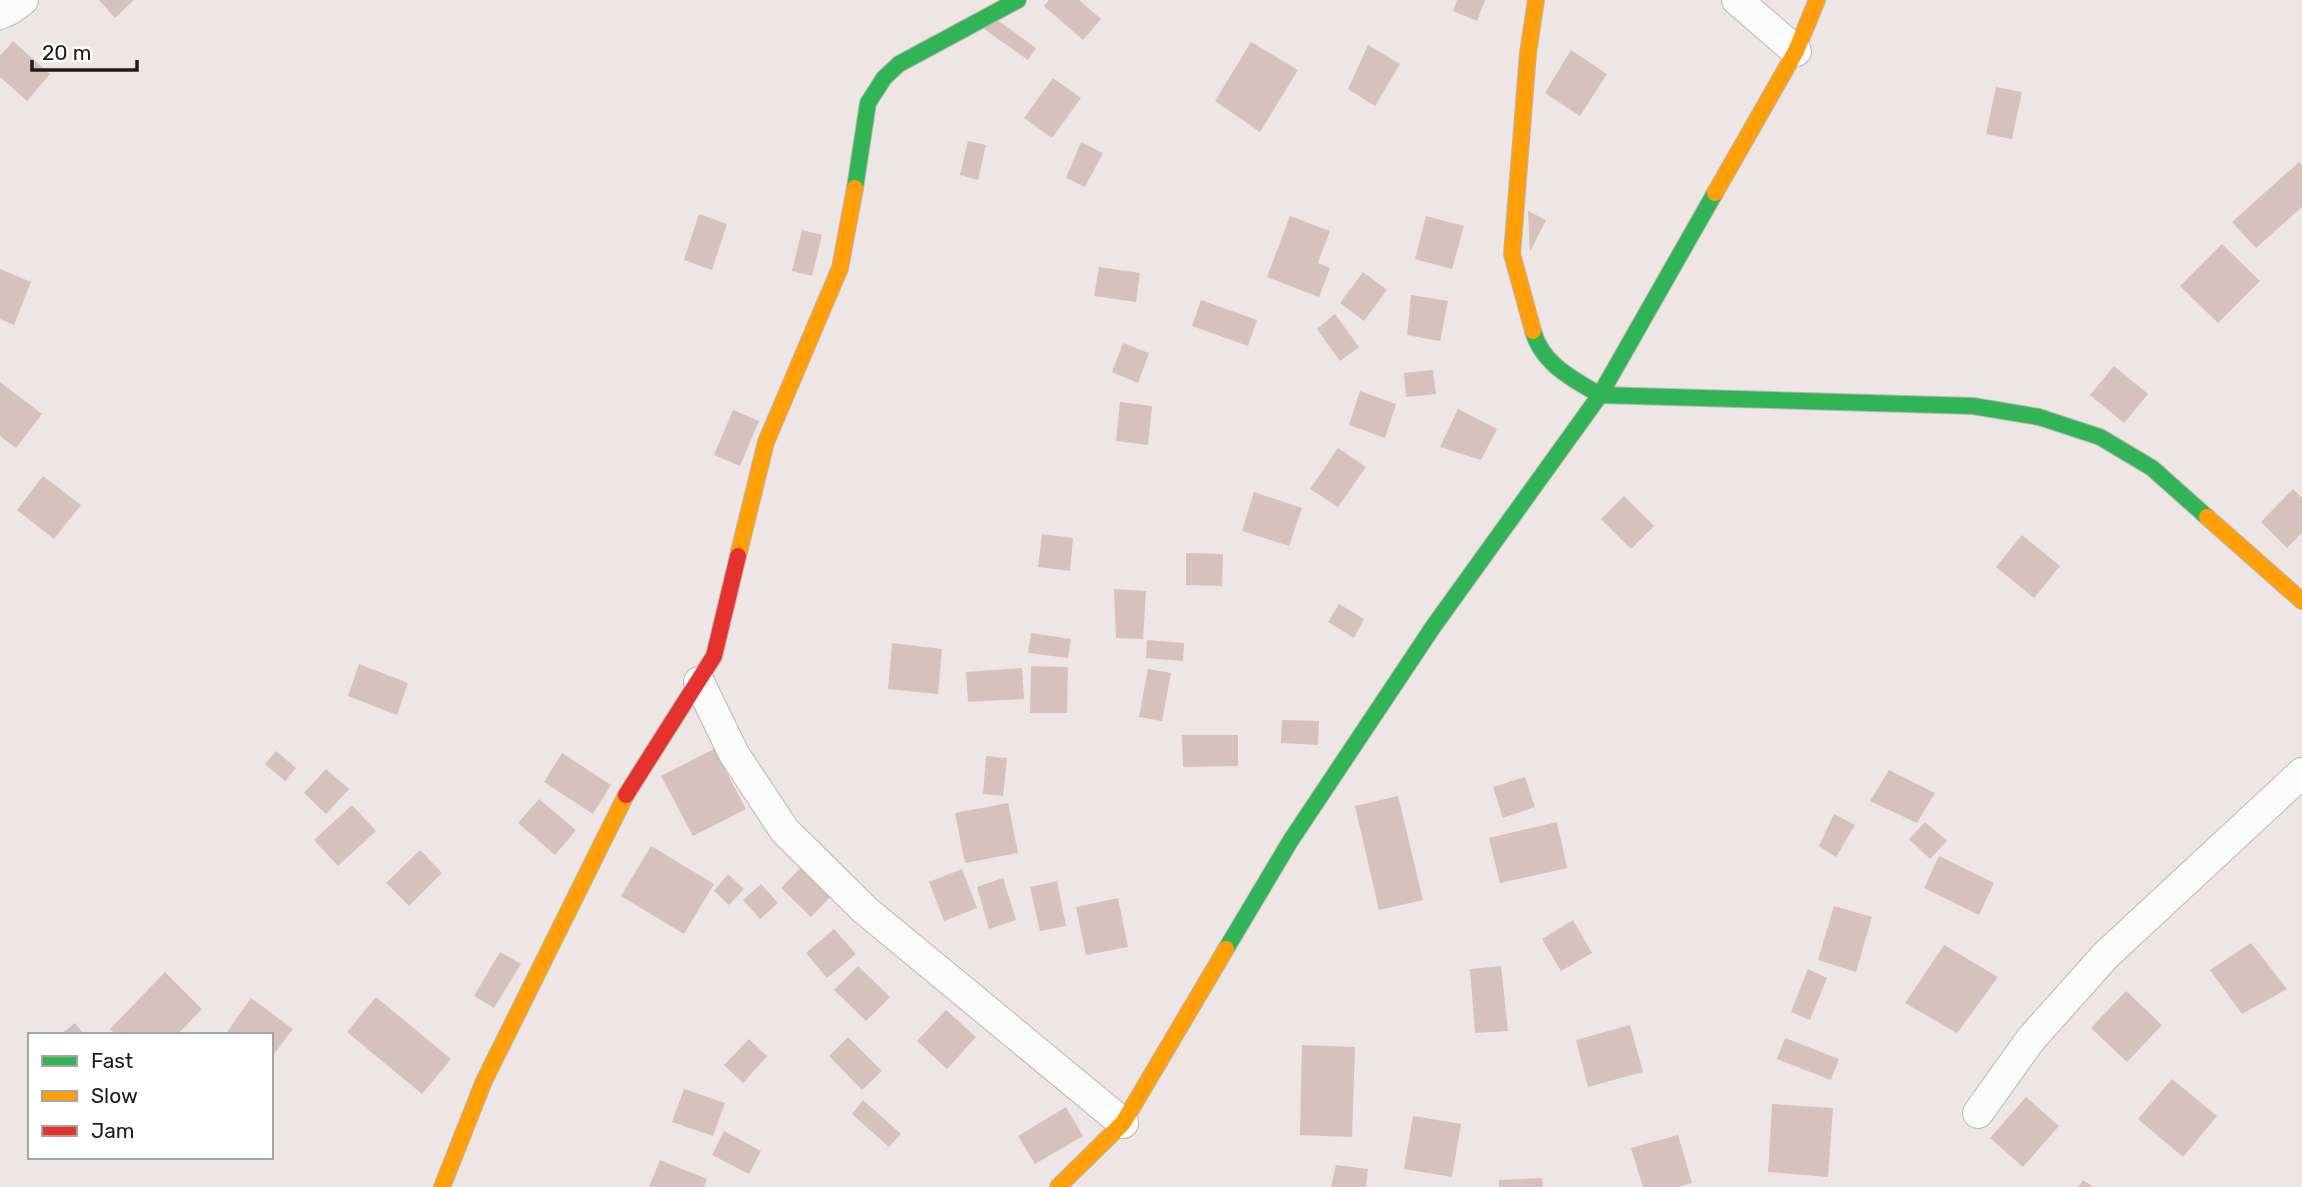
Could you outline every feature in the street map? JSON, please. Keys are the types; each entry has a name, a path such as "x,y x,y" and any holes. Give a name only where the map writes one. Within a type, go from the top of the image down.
{"street":[{"path":"0,14 23,0"},
{"path":"442,1187 484,1081 619,806 713,656 766,442 840,268 868,103 884,78 900,64 1018,0"},
{"path":"1536,0 1528,53 1513,254 1537,344 1561,372 1600,395 1973,406 2039,417 2100,437 2152,468 2302,601"},
{"path":"1737,0 1796,51"},
{"path":"1058,1187 1123,1123 1291,840 1433,627 1600,395 1796,51 1817,0"},
{"path":"699,682 734,754 785,831 865,911 1123,1123"},
{"path":"1978,1113 2031,1039 2106,955 2302,773"}],"building":[{"path":"99,0 134,0 115,18"},
{"path":"1049,0 1079,0 1101,19 1083,40 1044,6"},
{"path":"1457,0 1485,0 1477,21 1453,11"},
{"path":"993,17 1036,48 1028,60 984,29"},
{"path":"13,41 50,74 27,101 0,77 0,56"},
{"path":"1251,42 1298,70 1260,132 1215,101"},
{"path":"1368,45 1400,64 1375,106 1348,89"},
{"path":"1571,50 1607,74 1580,116 1545,93"},
{"path":"1053,78 1081,98 1052,138 1024,118"},
{"path":"1996,87 2022,92 2012,139 1986,134"},
{"path":"968,141 986,145 978,180 960,175"},
{"path":"1081,142 1103,153 1085,187 1066,178"},
{"path":"2299,162 2302,166 2302,207 2256,248 2232,222"},
{"path":"1528,211 1546,220 1530,252"},
{"path":"699,214 727,224 712,270 684,260"},
{"path":"1290,216 1330,231 1318,263 1330,268 1319,297 1267,277"},
{"path":"1426,216 1464,226 1452,269 1415,259"},
{"path":"802,230 822,235 812,276 792,271"},
{"path":"2222,244 2260,281 2218,323 2180,286"},
{"path":"1099,267 1140,273 1136,302 1094,296"},
{"path":"0,269 31,282 14,325 0,319"},
{"path":"1363,272 1387,290 1364,321 1340,303"},
{"path":"1411,295 1448,301 1440,341 1407,335"},
{"path":"1201,300 1257,320 1248,346 1192,326"},
{"path":"1335,314 1359,347 1340,361 1317,329"},
{"path":"1123,343 1149,353 1138,383 1112,372"},
{"path":"2114,366 2148,394 2124,423 2090,395"},
{"path":"1433,370 1436,394 1406,397 1404,373"},
{"path":"0,382 42,414 16,448 0,436"},
{"path":"1360,391 1396,404 1385,438 1349,425"},
{"path":"1120,402 1152,406 1148,445 1116,441"},
{"path":"1458,409 1497,429 1481,460 1440,447"},
{"path":"733,410 759,421 740,466 714,455"},
{"path":"1338,448 1366,467 1338,507 1310,489"},
{"path":"43,476 81,505 54,539 17,510"},
{"path":"2293,489 2302,498 2302,533 2287,548 2261,522"},
{"path":"1254,492 1302,508 1289,546 1242,531"},
{"path":"1624,496 1654,526 1631,549 1601,519"},
{"path":"1042,534 1073,538 1070,571 1038,567"},
{"path":"2022,535 2060,566 2034,598 1996,567"},
{"path":"1186,553 1223,554 1222,586 1186,585"},
{"path":"1114,589 1146,591 1143,639 1116,638"},
{"path":"1339,604 1364,619 1354,638 1328,622"},
{"path":"1031,633 1071,639 1068,658 1028,653"},
{"path":"1147,640 1184,643 1183,661 1146,658"},
{"path":"892,643 942,649 938,694 888,689"},
{"path":"359,664 408,683 397,715 348,696"},
{"path":"1031,666 1068,667 1067,713 1030,713"},
{"path":"1022,668 1024,699 968,702 966,672"},
{"path":"1148,669 1171,673 1162,721 1139,717"},
{"path":"1282,720 1319,721 1318,745 1281,743"},
{"path":"1182,735 1238,735 1238,766 1183,767"},
{"path":"714,749 746,809 693,836 661,776"},
{"path":"276,751 296,768 285,781 265,764"},
{"path":"562,753 611,785 593,814 544,782"},
{"path":"986,756 1007,758 1003,796 983,794"},
{"path":"326,769 349,789 326,814 304,793"},
{"path":"1889,770 1935,793 1917,823 1870,801"},
{"path":"1525,777 1535,807 1503,818 1493,787"},
{"path":"1398,796 1423,900 1379,910 1355,806"},
{"path":"539,799 576,830 555,855 518,823"},
{"path":"1008,803 1018,853 965,863 955,813"},
{"path":"352,805 376,831 338,866 314,840"},
{"path":"1834,814 1855,825 1836,857 1819,846"},
{"path":"1557,822 1567,868 1500,883 1489,838"},
{"path":"1925,822 1947,841 1930,859 1909,839"},
{"path":"651,846 714,884 684,934 621,896"},
{"path":"420,850 442,873 409,906 386,883"},
{"path":"1939,856 1994,883 1979,915 1924,888"},
{"path":"803,865 833,894 811,917 781,888"},
{"path":"962,869 977,908 944,921 929,882"},
{"path":"728,874 744,889 729,905 714,891"},
{"path":"1003,878 1016,920 989,929 977,887"},
{"path":"1057,881 1066,926 1040,931 1030,887"},
{"path":"761,884 778,903 760,919 743,900"},
{"path":"1118,898 1128,947 1086,955 1076,907"},
{"path":"1834,906 1872,917 1856,972 1818,960"},
{"path":"1573,920 1592,953 1561,971 1542,939"},
{"path":"834,929 856,954 827,978 806,953"},
{"path":"2251,943 2287,989 2242,1014 2210,970"},
{"path":"1944,945 1998,977 1957,1033 1905,1003"},
{"path":"500,952 521,964 494,1008 474,996"},
{"path":"858,966 890,997 866,1021 834,990"},
{"path":"1501,966 1508,1031 1475,1033 1470,969"},
{"path":"1808,969 1827,978 1810,1020 1791,1012"},
{"path":"165,972 202,1009 179,1033 115,1033 110,1029"},
{"path":"2126,991 2162,1025 2127,1062 2091,1028"},
{"path":"376,997 451,1059 422,1094 347,1032"},
{"path":"251,998 293,1029 273,1055 273,1033 226,1033"},
{"path":"946,1010 976,1037 947,1069 917,1041"},
{"path":"75,1023 83,1033 62,1033"},
{"path":"1630,1025 1643,1072 1588,1087 1576,1040"},
{"path":"848,1037 882,1071 862,1090 829,1056"},
{"path":"1785,1038 1839,1059 1831,1080 1777,1059"},
{"path":"749,1039 767,1056 743,1083 724,1065"},
{"path":"1302,1045 1355,1047 1352,1137 1300,1135"},
{"path":"2172,1079 2217,1116 2183,1157 2138,1119"},
{"path":"684,1089 725,1103 713,1136 672,1122"},
{"path":"2026,1097 2059,1126 2023,1167 1990,1138"},
{"path":"863,1100 901,1134 889,1147 852,1114"},
{"path":"1772,1104 1833,1108 1828,1177 1768,1172"},
{"path":"1066,1107 1083,1136 1035,1164 1018,1136"},
{"path":"1413,1116 1461,1124 1452,1177 1404,1169"},
{"path":"724,1131 761,1151 749,1174 712,1155"},
{"path":"1678,1135 1692,1183 1678,1187 1643,1187 1631,1148"},
{"path":"660,1160 707,1179 704,1187 649,1187"},
{"path":"1336,1165 1368,1169 1366,1187 1331,1187"},
{"path":"1542,1178 1543,1187 1499,1187 1499,1180"},
{"path":"2083,1180 2094,1187 2078,1187"}],"traffic: fast":[{"path":"855,188 868,103 884,78 899,64 1018,0"},
{"path":"1226,949 1291,840 1433,627 1600,395 1715,193"},
{"path":"1533,331 1537,343 1551,362 1600,395 1973,406 2039,417 2100,437 2152,468 2207,517"}],"traffic: slow":[{"path":"1533,331 1512,254 1528,53 1536,0"},
{"path":"1715,193 1796,51 1817,0"},
{"path":"738,556 766,442 840,268 855,188"},
{"path":"2207,517 2302,601"},
{"path":"442,1187 484,1081 626,795"},
{"path":"1058,1187 1123,1123 1226,949"}],"traffic: jam":[{"path":"626,795 714,656 738,556"}]}
